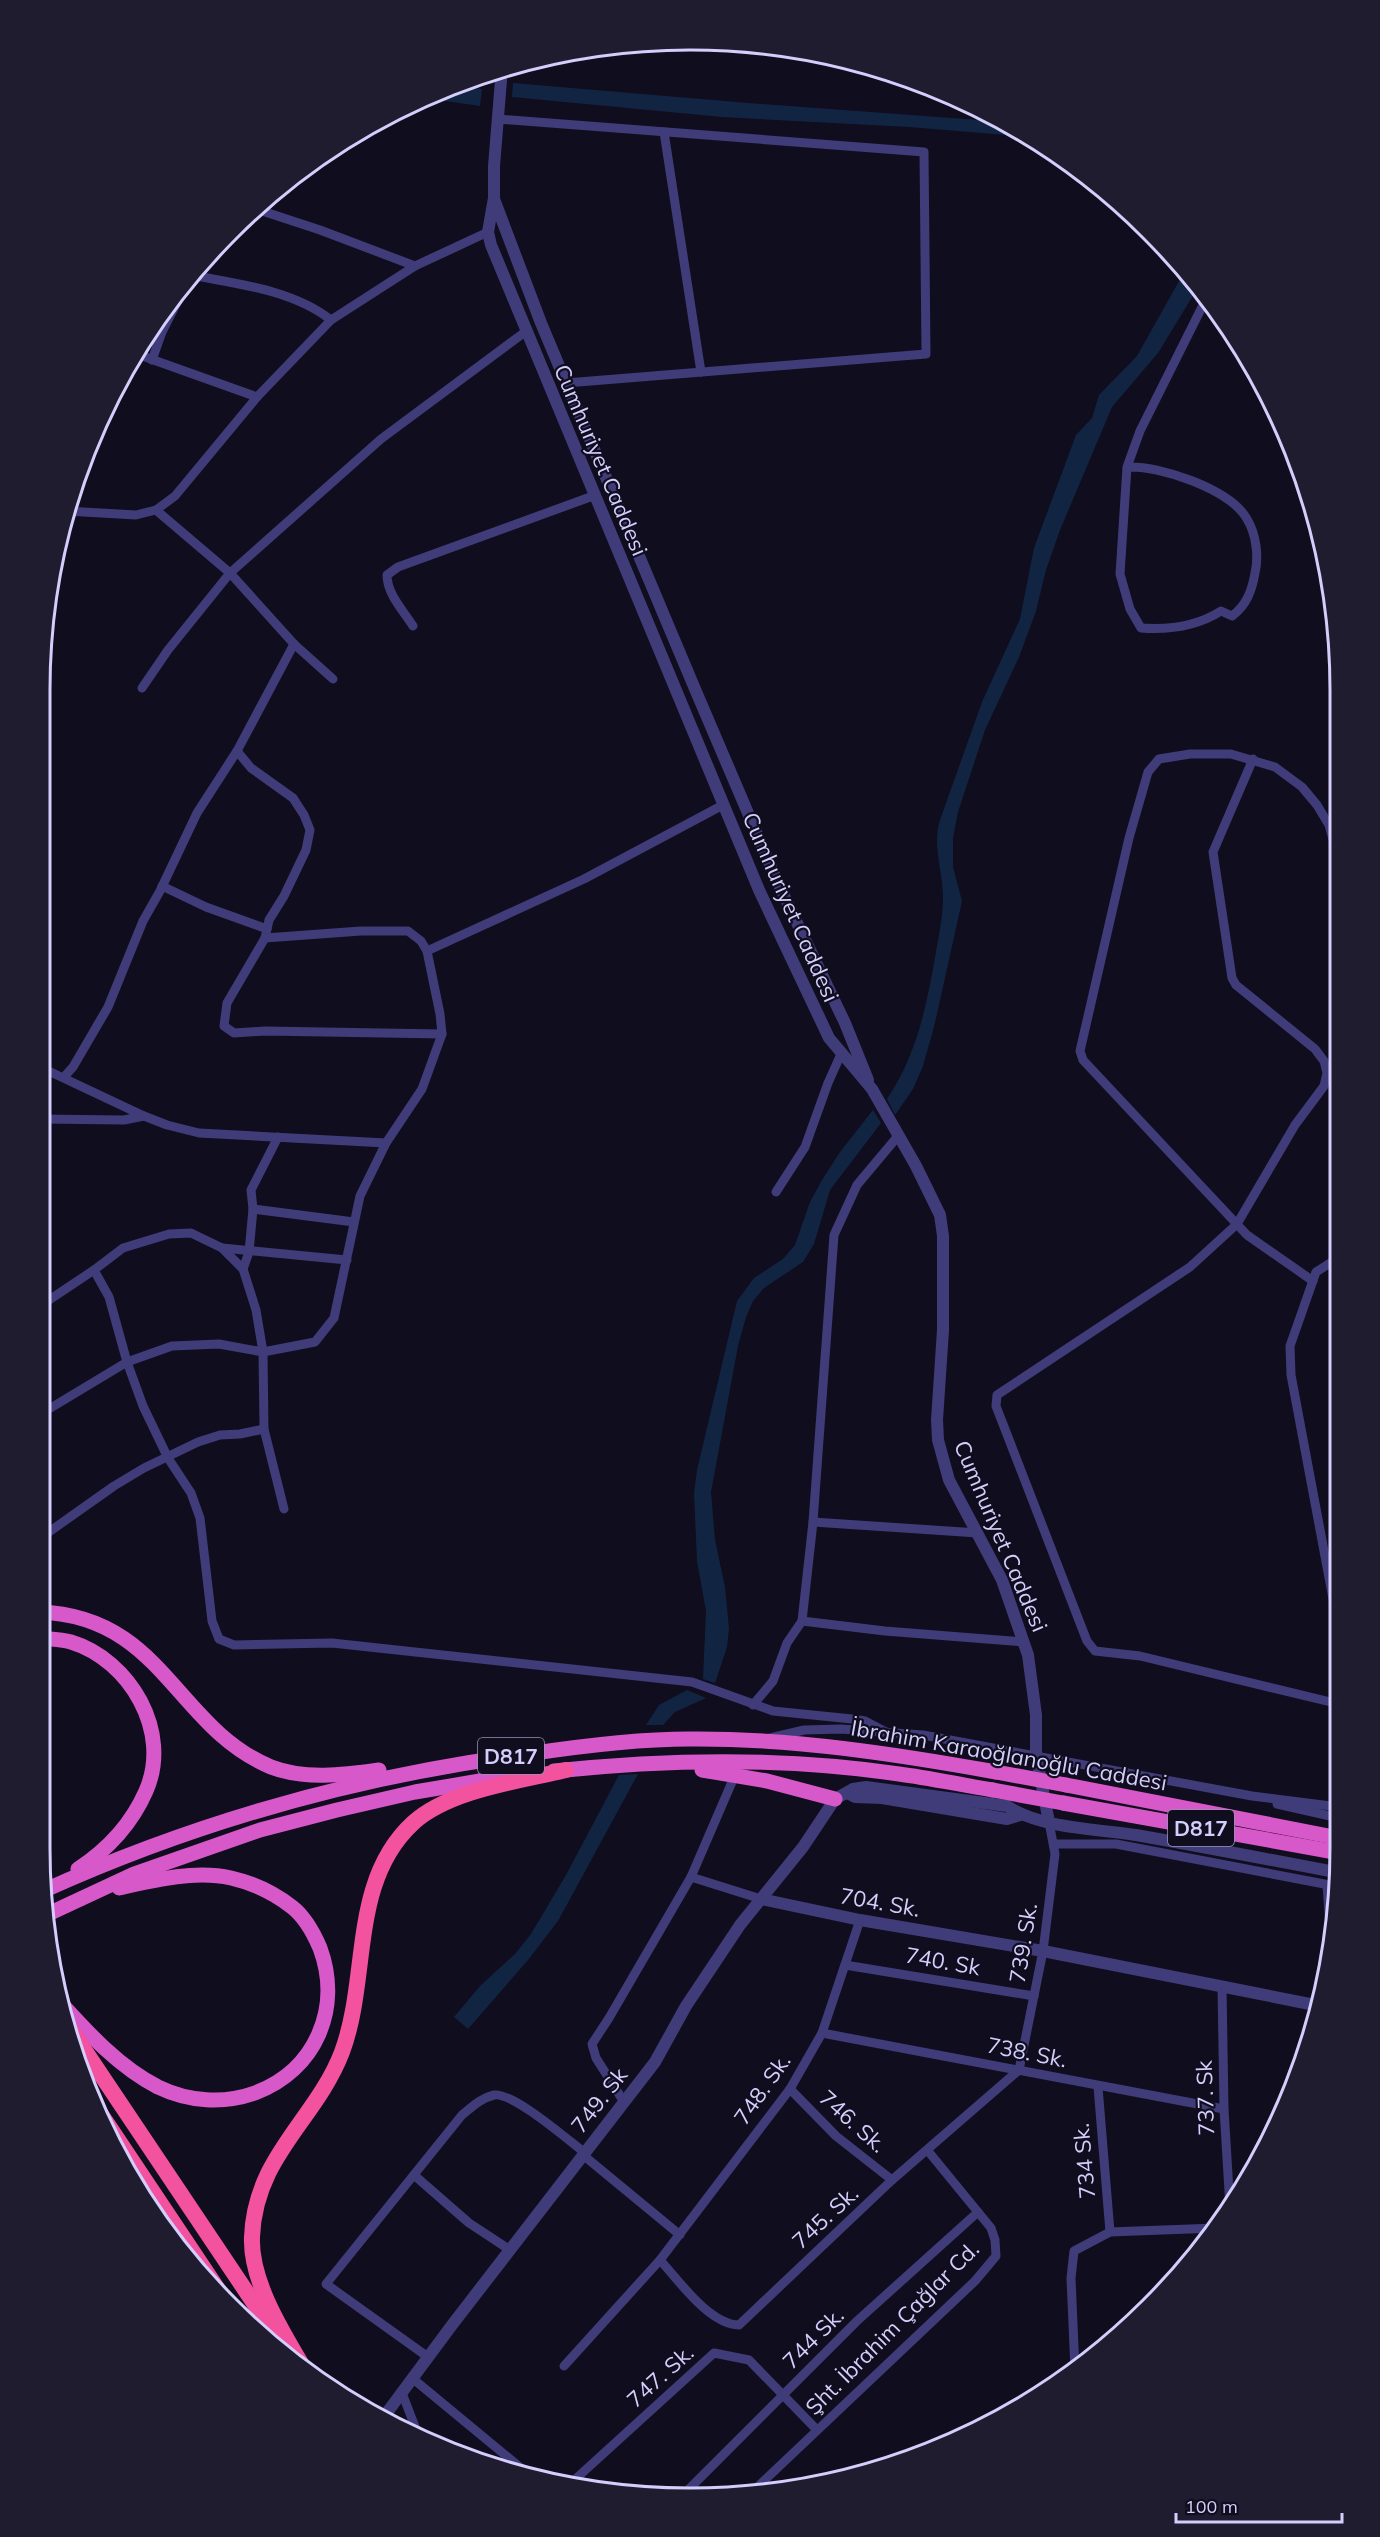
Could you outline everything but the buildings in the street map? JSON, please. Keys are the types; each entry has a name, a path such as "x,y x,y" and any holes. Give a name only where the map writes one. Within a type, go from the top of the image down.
{"highway":[{"path":"50,1613 91,1620 124,1636 150,1659 214,1728 244,1753 272,1767 300,1774 341,1775 492,1758"},
{"path":"50,1639 70,1641 98,1654 120,1671 138,1695 151,1729 153,1760 147,1789 113,1840 87,1863 51,1886"},
{"name":"İbrahim Karaoğlanoğlu Caddesi","path":"51,1887 132,1853 254,1810 359,1784 492,1758 589,1745 688,1739 761,1741 915,1758 1330,1836"},
{"path":"680,1762 694,1769 841,1796"},
{"name":"İbrahim Karaoğlanoğlu Caddesi","path":"53,1911 134,1874 260,1830 337,1809 490,1779 628,1764 766,1763 864,1770 993,1790 1330,1851"},
{"path":"294,2350 269,2304 257,2271 252,2240 254,2213 261,2187 278,2155 324,2086 341,2054 352,2019 367,1910 378,1874 394,1846 414,1822 446,1803 487,1789 566,1770"},
{"path":"53,1912 108,1891 138,1884 196,1875 230,1878 265,1889 294,1908 314,1935 326,1965 328,2000 322,2026 314,2043 292,2072 269,2087 251,2094 216,2101 188,2098 169,2091 130,2070 92,2037 71,2015"},
{"path":"80,2044 276,2335"},
{"path":"131,2160 187,2243"}],"street":[{"path":"75,512 136,515 156,510 175,496 257,398 331,320 415,266 488,232 494,198 501,78"},
{"path":"498,119 924,152 926,354 566,382"},
{"path":"664,132 701,372"},
{"path":"494,198 506,235 566,382 774,874 845,1023 872,1089"},
{"path":"264,212 415,266"},
{"name":"Cumhuriyet Caddesi","path":"488,232 525,332 759,890 829,1038 872,1089 935,1204 943,1226 943,1330 937,1420 938,1440 949,1480 1002,1580 1023,1642 1033,1685 1035,1755 1049,1822"},
{"path":"201,277 257,288 315,307 331,320"},
{"path":"1127,467 1142,466 1177,475 1232,503 1247,518 1258,562 1252,590 1241,610 1232,616 1221,611 1211,618 1185,627 1160,630 1141,628 1130,609 1119,574 1127,467 1140,431 1202,306"},
{"path":"152,360 170,316"},
{"path":"142,688 168,651 230,573 381,439 525,332"},
{"path":"143,356 257,398"},
{"path":"414,626 392,595 387,583 387,575 398,567 593,496"},
{"path":"156,510 230,573 294,644 333,679"},
{"path":"64,1077 111,1001 143,921 197,813 237,751 294,644"},
{"path":"237,751 250,768 293,798 310,830 306,850 284,896 269,920 266,933 227,1003 224,1026 234,1033 265,1031 442,1034"},
{"path":"1313,1281 1247,1235 1083,1060 1080,1051 1129,838 1148,772 1159,759 1190,754 1231,754 1275,767 1302,787 1317,805 1330,829"},
{"path":"1253,759 1213,852 1232,978 1236,986 1315,1049 1324,1061 1327,1073 1324,1086 1295,1125 1237,1224 1190,1268 997,1395 996,1406 1087,1641 1095,1651 1140,1656 1330,1702"},
{"path":"427,951 584,879 723,805"},
{"path":"50,1408 127,1362 172,1346 219,1344 263,1352 315,1342 334,1318 360,1196 386,1143 422,1089 442,1034 427,951 422,941 408,932 266,933 162,886"},
{"path":"776,1192 805,1147 841,1054"},
{"path":"50,1071 144,1116 167,1125 199,1133 386,1143"},
{"path":"50,1119 124,1119 144,1116"},
{"path":"753,1705 773,1681 786,1643 802,1621 813,1522 834,1234 857,1185 898,1136"},
{"path":"243,1269 249,1252 253,1209 250,1190 278,1137"},
{"path":"253,1209 354,1222"},
{"path":"50,1299 123,1248 170,1234 191,1233 222,1248 249,1252 347,1260"},
{"path":"222,1248 243,1269 256,1310 263,1352 264,1429 284,1509"},
{"path":"1330,1263 1316,1272 1290,1347 1291,1375 1330,1583"},
{"path":"94,1270 110,1297 127,1362 143,1406 168,1458 191,1493 200,1518 212,1621 219,1639 234,1645 332,1643 692,1682 772,1711 865,1721 886,1732"},
{"path":"50,1531 114,1486 144,1468 198,1442 220,1434 240,1434 264,1429"},
{"path":"813,1522 978,1533"},
{"path":"802,1621 885,1632 1023,1642"},
{"path":"761,1741 804,1730 841,1729 886,1732 960,1741 1252,1796 1330,1806"},
{"path":"624,2102 596,2058 592,2044 691,1877 735,1775"},
{"path":"841,1796 882,1798 1007,1819 1020,1815 1329,1871"},
{"name":"749. Sk","path":"389,2412 655,2062 686,2006 740,1925 841,1796"},
{"path":"1252,1796 1302,1811 1330,1816"},
{"name":"739. Sk.","path":"1019,2070 1043,1951 1055,1844 1049,1822"},
{"path":"1055,1844 1116,1844 1327,1885 1328,1899"},
{"name":"704. Sk.","path":"691,1877 760,1899 860,1920 1043,1951 1311,2004"},
{"name":"748. Sk.","path":"564,2366 660,2260 790,2089 822,2033 860,1920"},
{"name":"740. Sk","path":"845,1965 1034,1996"},
{"name":"737. Sk","path":"1222,1986 1224,2109 1229,2193"},
{"name":"738. Sk.","path":"822,2033 1224,2109"},
{"name":"745. Sk.","path":"660,2260 709,2313 728,2325 739,2325 892,2180 1019,2070"},
{"name":"734 Sk.","path":"1098,2087 1110,2232"},
{"name":"746. Sk.","path":"790,2089 836,2136 892,2180"},
{"path":"428,2357 326,2284 462,2115 478,2101 496,2095 516,2101 584,2154 680,2235"},
{"name":"Şht. İbrahim Çağlar Cd.","path":"761,2483 975,2281 996,2256 995,2240 991,2228 928,2151"},
{"path":"414,2175 469,2223 510,2250"},
{"name":"744 Sk.","path":"690,2488 857,2321 978,2212"},
{"path":"1075,2358 1071,2278 1074,2251 1110,2232 1204,2229"},
{"name":"747. Sk.","path":"578,2477 714,2353 749,2360 782,2396"},
{"path":"412,2378 515,2463"},
{"path":"402,2393 414,2424"},
{"path":"782,2396 817,2430"}],"water":[{"path":"513,83 981,120 1011,135 909,127 722,117 512,97"},
{"path":"471,88 482,89 480,106 440,100"},
{"path":"1180,278 1194,295 1158,353 1112,407 1060,530 1046,570 1036,611 1019,657 985,730 958,812 953,838 953,867 962,901 935,1023 923,1066 913,1089 895,1115 887,1099 906,1065 919,1028 929,991 941,925 943,888 937,849 940,820 982,702 1020,619 1034,548 1076,435 1092,418 1099,395 1137,356"},
{"path":"873,1110 881,1123 830,1190 814,1244 803,1262 764,1288 753,1301 738,1346 711,1492 715,1540 725,1587 729,1629 727,1647 715,1683 703,1679 706,1611 697,1561 694,1493 697,1470 737,1301 754,1278 783,1259 795,1245 810,1202 822,1180 840,1152"},
{"path":"687,1690 706,1698 675,1712 663,1725 646,1725 659,1705"},
{"path":"638,1774 558,1921 528,1960 468,2029 454,2017 480,1986 515,1954 531,1934 566,1875 619,1775"}]}
